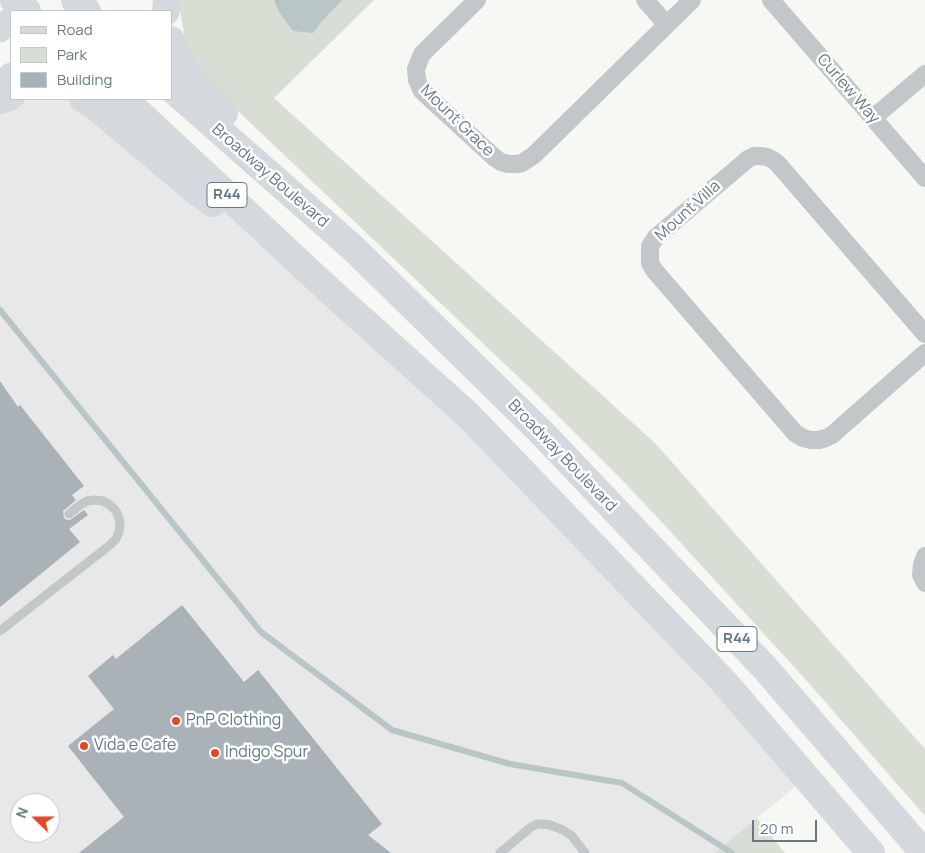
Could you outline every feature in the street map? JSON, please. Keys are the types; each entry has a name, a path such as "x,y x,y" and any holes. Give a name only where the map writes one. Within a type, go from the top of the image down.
{"main road":[{"path":"0,30 10,20"},
{"path":"172,43 178,59 191,78 267,154 353,248"},
{"path":"0,86 10,76"},
{"name":"Broadway Boulevard","path":"172,89 353,248 542,433 764,668 924,853"},
{"path":"85,100 95,106 196,191 330,291"},
{"name":"R44","path":"125,100 330,291 468,415 724,682 871,853"}],"street":[{"name":"Mount Grace","path":"477,0 422,54 416,69 417,80 422,91 495,158 508,164 522,163 534,155 692,0"},
{"path":"645,0 667,25"},
{"name":"Curlew Way","path":"771,0 925,178"},
{"path":"873,118 925,74"},
{"name":"Mount Villa","path":"925,334 778,164 767,157 760,156 748,159 656,237 650,246 650,263 654,270 795,433 803,438 819,440 832,435 925,353"},
{"path":"925,556 922,565 922,575 925,583"}],"lane":[{"path":"0,631 116,540 120,525 119,518 116,510 103,501 87,501 69,514"},
{"path":"500,853 537,824 550,825 564,830 572,836 585,853"}],"shaded area":[{"path":"274,0 342,0 313,33 293,31 279,12"},
{"path":"0,99 78,100 93,107 328,295 465,419 805,779 714,853 0,853"}],"green space":[{"path":"180,0 374,0 274,98 656,444 925,749 925,816 807,681 625,483 529,387 222,96 204,75 186,46"},
{"path":"757,818 785,853 714,853"}],"building":[{"path":"0,381 18,407 20,405 84,486 72,495 76,500 63,511 64,518 70,520 84,510 88,515 69,529 80,542 0,607"},
{"path":"182,605 244,682 258,670 382,824 368,835 391,853 79,853 124,817 68,746 114,709 88,676 113,655 116,659"}],"waterway":[{"path":"0,310 261,632 392,730 510,764 622,783 732,853"}],"place":[{"name":"PnP Clothing","path":"176,721"},
{"name":"Vida e Cafe","path":"84,746"},
{"name":"Indigo Spur","path":"215,753"}]}
